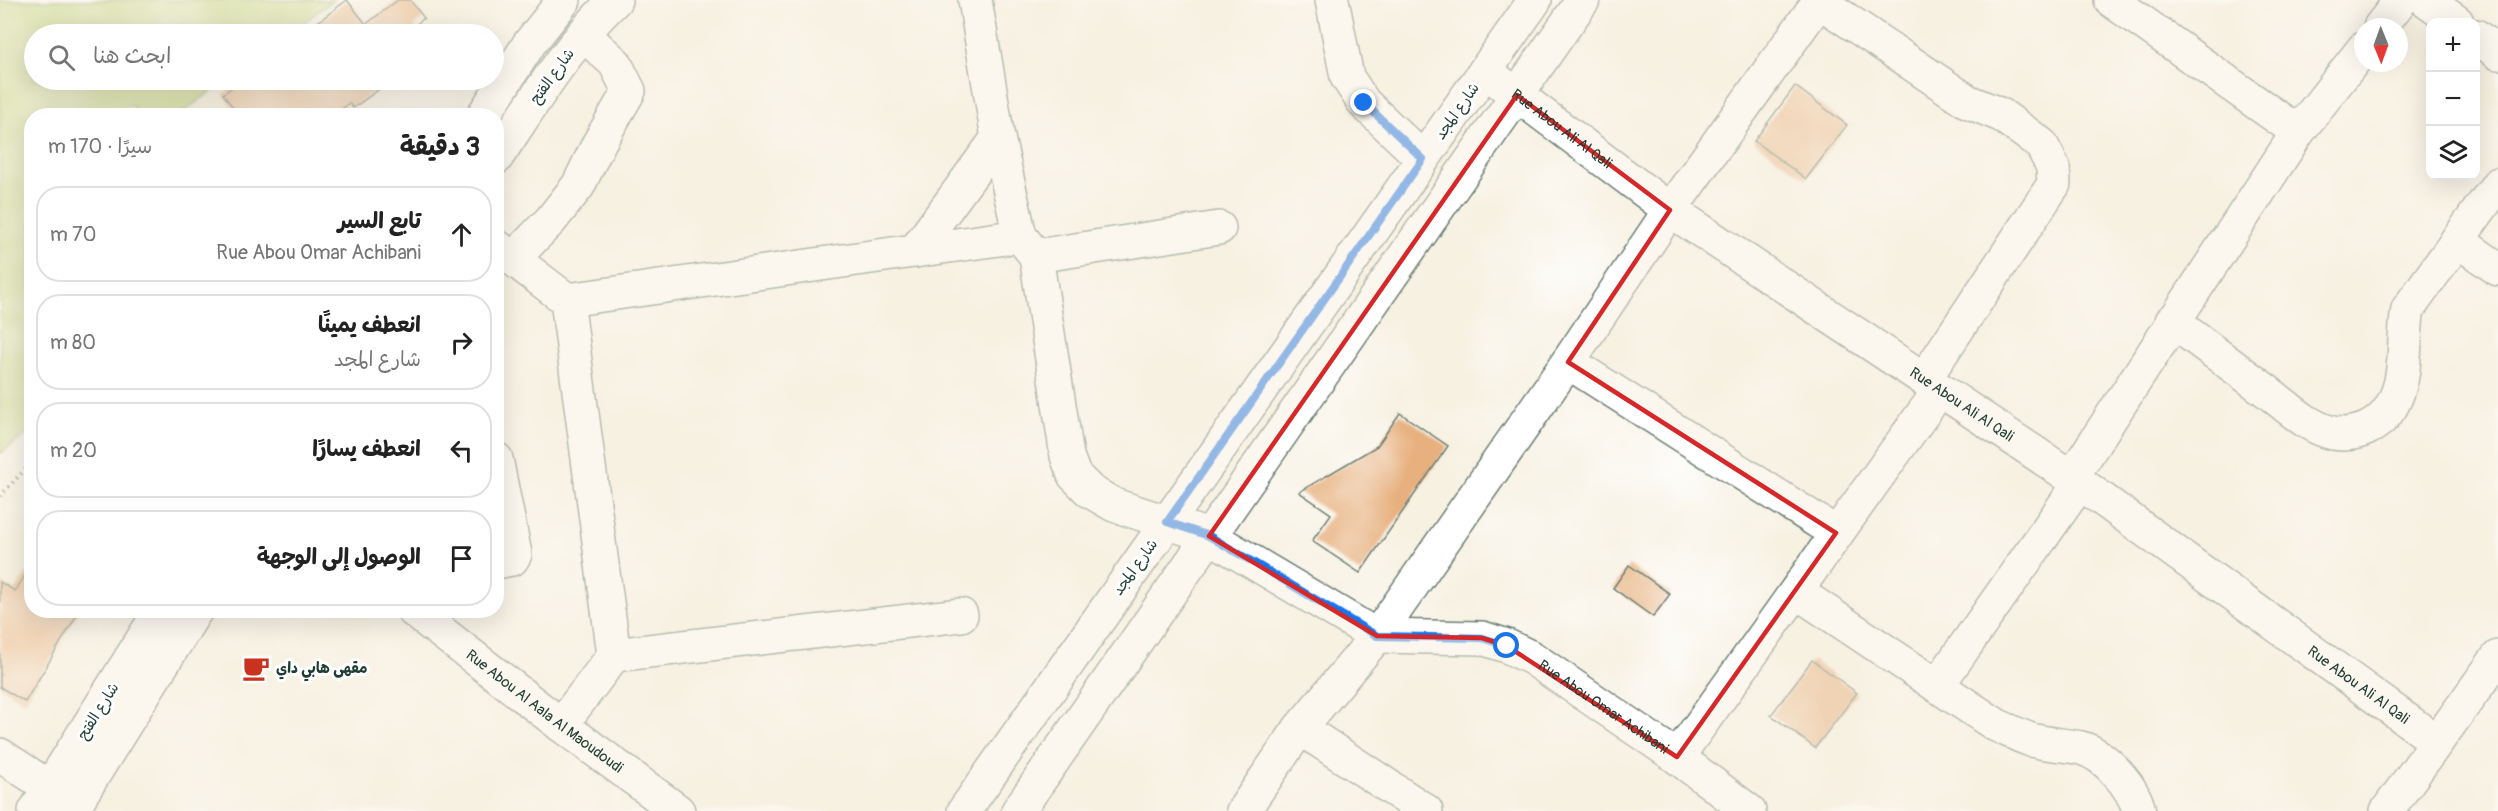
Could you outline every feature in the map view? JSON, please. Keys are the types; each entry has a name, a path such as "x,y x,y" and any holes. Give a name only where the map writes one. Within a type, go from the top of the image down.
{"street":[{"path":"504,84 530,44 564,0"},
{"name":"شارع الفتح","path":"504,146 543,87 583,34 615,0"},
{"name":"Rue Abou Omar Achibani","path":"975,0 998,138 1028,246 1061,431 1074,475 1090,491 1114,505 1209,536 1377,636 1482,638 1507,646 1532,658 1677,757 1749,811"},
{"path":"1332,0 1347,77 1364,103 1423,159"},
{"name":"شارع المجد","path":"964,811 1535,0"},
{"path":"1018,811 1583,0"},
{"path":"1244,811 1300,728 1377,636 1569,362 1670,210 1820,0"},
{"name":"Rue Abou Omar Achibani","path":"1677,757 1797,592 1836,533 1932,384 2054,184 2053,167 2041,144 2001,115 1967,101 1820,0"},
{"path":"2111,0 2298,132"},
{"path":"2387,18 2401,0"},
{"path":"2426,0 2451,18"},
{"path":"561,725 614,655 567,300 505,252 551,220 578,186 598,143 629,91 615,63 583,34"},
{"path":"2480,40 2498,53"},
{"path":"1937,686 2076,480 2172,321 2298,132 2354,60"},
{"name":"Rue Abou Ali Al Qali","path":"1485,71 1670,210 2076,480 2436,741"},
{"path":"488,108 500,90"},
{"path":"915,251 998,138"},
{"path":"2172,321 2302,420 2332,432 2352,434 2373,426 2391,408 2401,383 2404,328 2408,309 2498,184"},
{"path":"567,300 915,251 1028,246 1219,228"},
{"path":"2457,240 2498,269"},
{"path":"1569,362 1836,533"},
{"path":"504,499 515,554 512,559 504,560"},
{"path":"1797,592 1996,725 2048,744 2083,748 2097,755 2129,786 2139,811"},
{"path":"614,655 961,615"},
{"name":"شارع الفتح","path":"42,799 156,618"},
{"name":"شارع الفتح","path":"71,811 191,618"},
{"name":"Rue Abou Al Aala Al Maoudoudi","path":"424,618 561,725 678,811"},
{"path":"2387,811 2498,657"},
{"path":"1300,728 1426,811"},
{"path":"0,755 42,799"}],"path":[{"path":"0,496 24,470"}],"highlighted area":[{"path":"1517,95 1670,210 1568,362 1836,533 1677,757 1507,646 1482,638 1377,636 1209,536"}],"green space":[{"path":"0,0 334,0 302,24 24,24 24,90 213,90 189,108 133,108 131,105 126,108 24,108 24,436 0,454"}],"building":[{"path":"347,0 366,24 315,24"},
{"path":"398,0 410,0 424,18 416,24 366,24"},
{"path":"1795,86 1847,125 1806,179 1754,141"},
{"path":"228,90 378,90 353,108 349,103 343,108 233,108 223,94"},
{"path":"1400,413 1448,446 1360,573 1312,541 1331,514 1299,492 1377,446"},
{"path":"1629,565 1670,594 1653,617 1613,588"},
{"path":"24,577 24,618 75,618 25,702 0,687 0,582 15,591"},
{"path":"1812,660 1857,693 1815,748 1771,715"}],"place":[{"name":"مقهى هابي داي","path":"256,668"}],"route":[{"path":"1364,103 1423,159 1167,522 1209,536 1377,636 1482,638 1507,646"}]}
